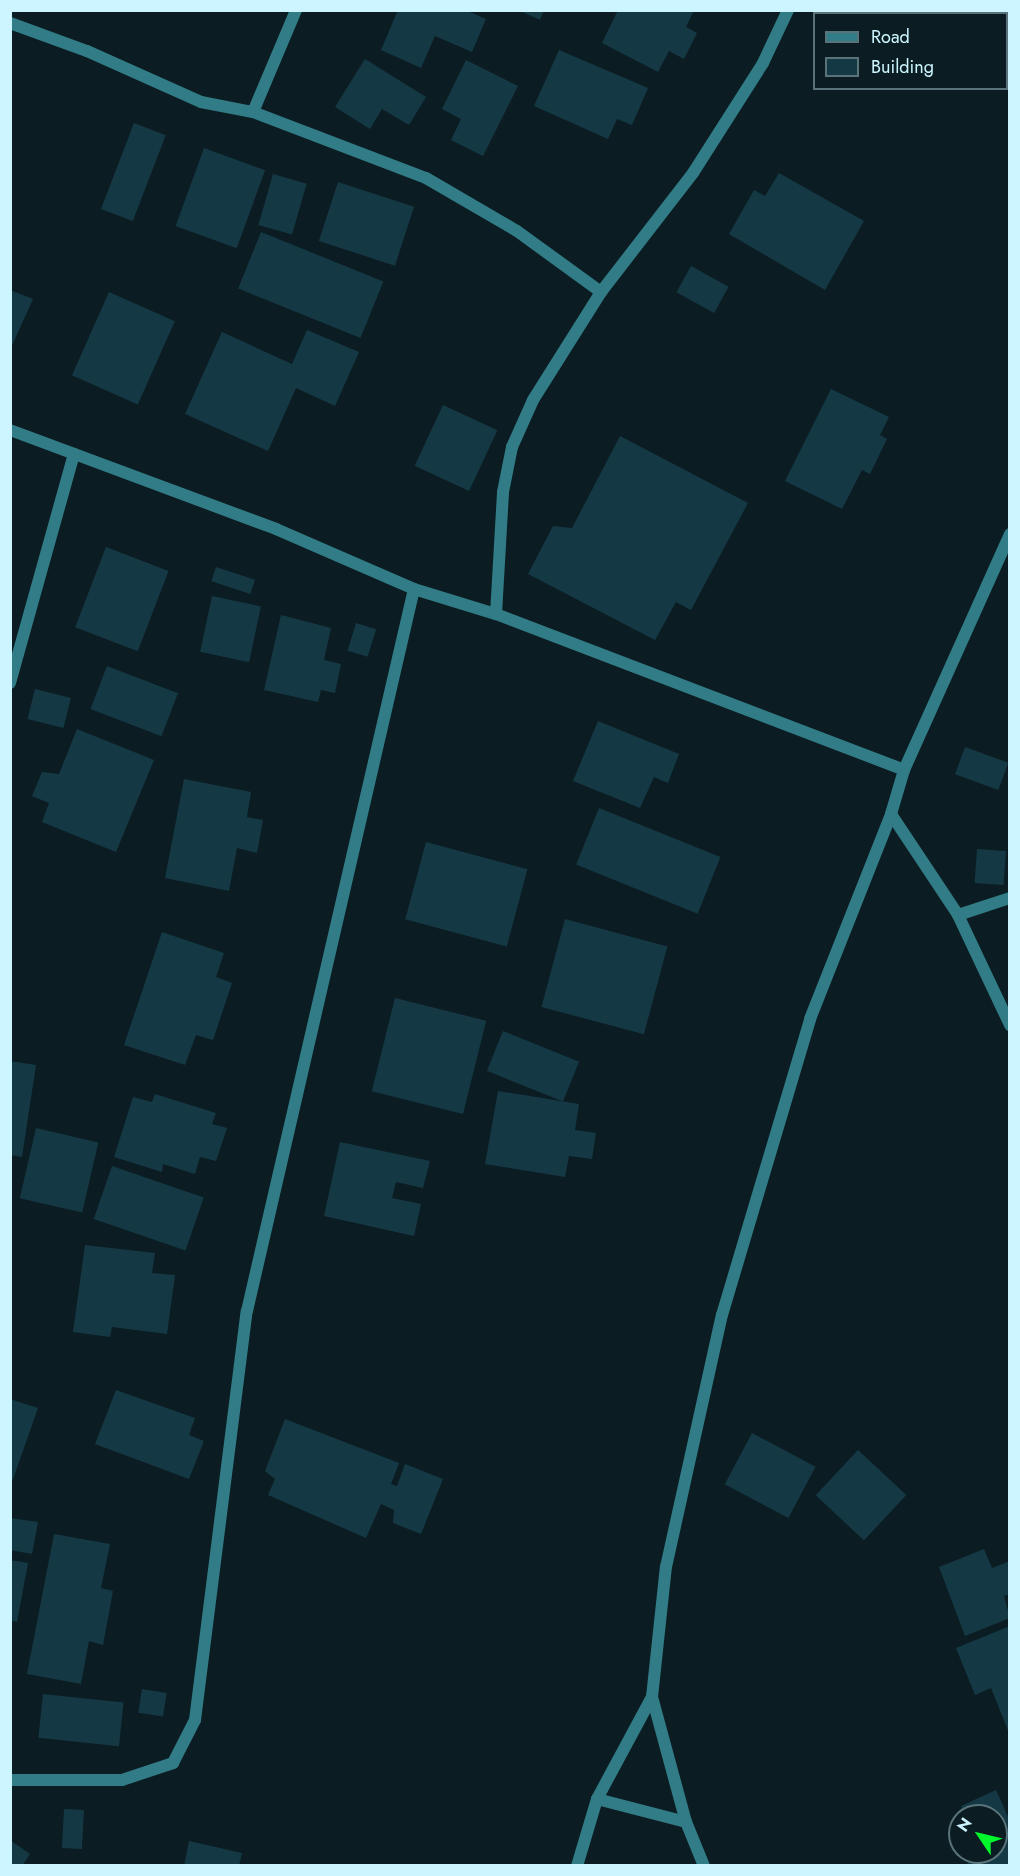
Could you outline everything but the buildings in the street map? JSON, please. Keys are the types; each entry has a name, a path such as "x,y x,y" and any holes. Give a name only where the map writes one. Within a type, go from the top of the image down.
{"street":[{"path":"253,112 296,10"},
{"path":"496,614 503,492 512,447 533,400 601,292 693,173 763,63 788,10"},
{"path":"10,23 87,51 201,102 253,112 454,193 527,237 601,292"},
{"path":"10,430 276,529 414,589 496,614 904,770"},
{"path":"10,683 74,454"},
{"path":"704,1866 686,1822 652,1697 666,1567 722,1315 810,1019 891,814 904,770 1010,534"},
{"path":"10,1780 122,1780 173,1763 195,1720 247,1311 414,589"},
{"path":"891,814 958,915 1010,1025"},
{"path":"958,915 1010,898"},
{"path":"577,1866 597,1799 652,1697"},
{"path":"597,1799 686,1822"}]}
